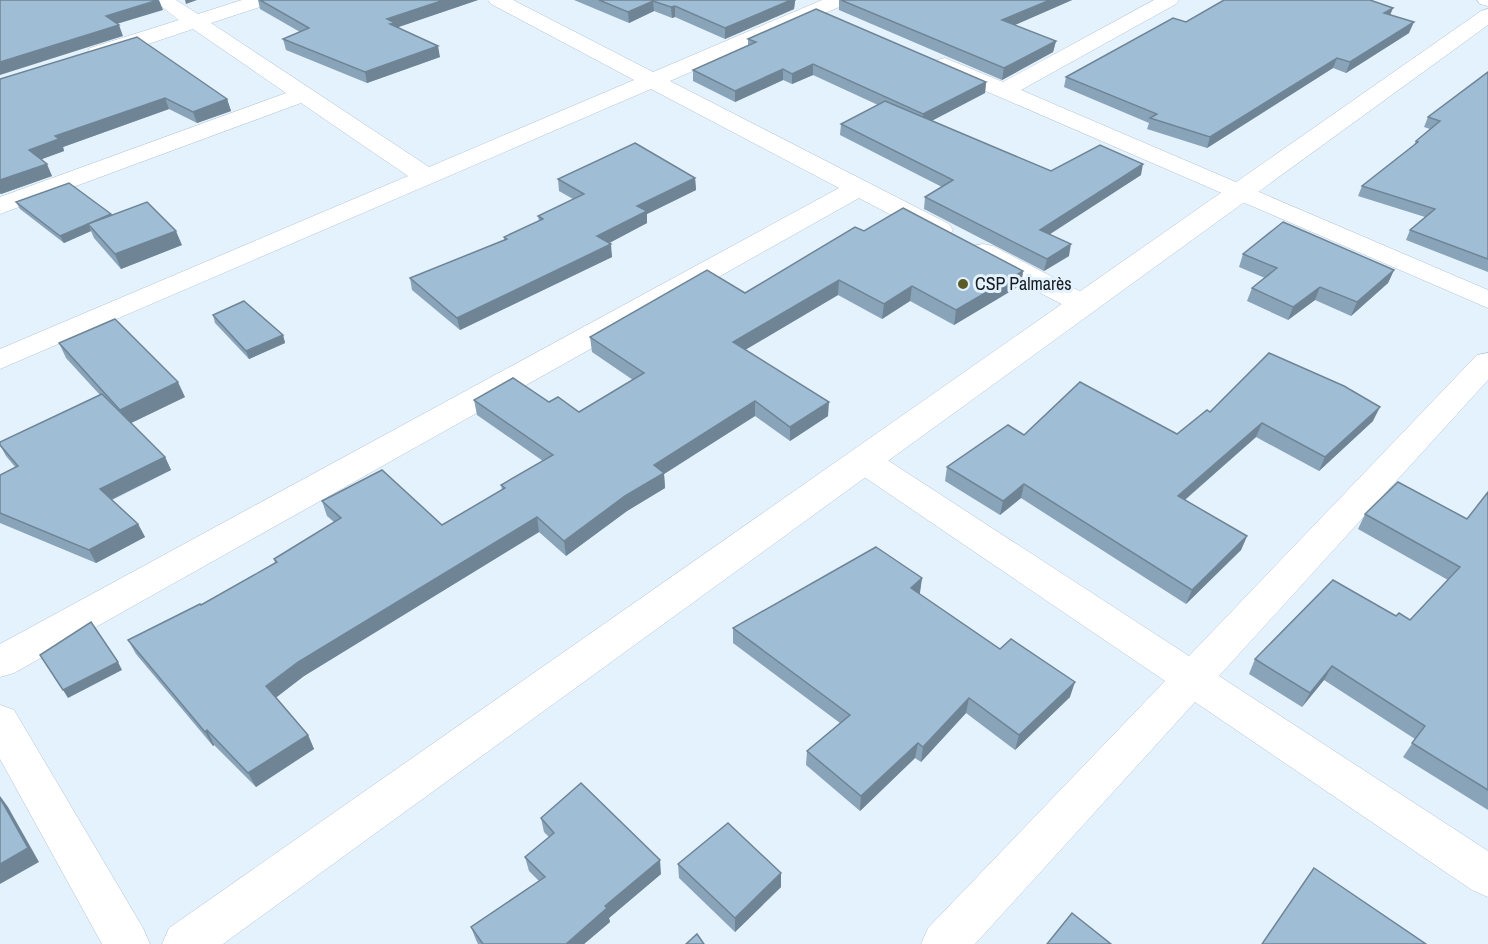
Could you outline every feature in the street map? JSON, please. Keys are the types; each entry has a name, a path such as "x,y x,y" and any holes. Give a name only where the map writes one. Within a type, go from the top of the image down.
{"street":[{"path":"164,0 427,177"},
{"path":"76,59 261,0"},
{"path":"498,0 1083,304"},
{"path":"791,0 847,24"},
{"path":"0,360 839,0"},
{"path":"1004,90 1169,0"},
{"path":"184,944 1488,15"},
{"path":"930,59 1488,300"},
{"path":"0,206 304,94"},
{"path":"0,662 859,187"},
{"path":"944,944 1488,362"},
{"path":"862,460 1488,876"},
{"path":"0,722 127,944"}],"building":[{"path":"0,0 158,0 106,16 119,25 0,62"},
{"path":"260,0 444,0 387,19 395,23 390,24 438,46 365,72 283,39 309,28"},
{"path":"599,0 791,0 725,28 675,6 671,7 653,1 628,12"},
{"path":"841,0 1050,0 1002,20 1056,41 1004,68"},
{"path":"1224,0 1370,0 1393,8 1384,13 1414,22 1350,62 1337,58 1210,137 1150,118 1157,114 1066,77 1173,18 1186,22"},
{"path":"816,9 986,82 923,114 813,64 792,74 783,69 735,91 693,70 756,42 748,39"},
{"path":"137,37 227,99 193,112 165,98 55,136 59,139 29,150 47,164 0,180 0,79"},
{"path":"1488,72 1488,259 1410,230 1435,209 1362,186 1418,142 1416,141 1440,121 1428,117"},
{"path":"885,101 1051,171 1100,145 1143,164 1040,230 1071,244 1047,259 925,197 953,180 841,124"},
{"path":"635,143 695,178 637,206 647,211 597,236 611,244 457,318 410,278 507,239 504,237 543,219 538,216 584,194 558,179"},
{"path":"69,183 111,214 60,236 16,202"},
{"path":"147,202 176,231 115,254 88,224"},
{"path":"903,208 1023,271 956,310 912,286 884,304 839,280 733,342 829,402 790,427 755,401 654,465 664,473 625,496 564,541 537,517 298,662 266,686 308,735 248,773 207,730 205,732 128,640 201,605 277,562 274,559 341,518 322,501 382,470 442,525 505,488 501,485 553,455 474,400 513,378 549,402 558,397 579,412 644,373 590,337 707,270 745,293 855,227 864,231"},
{"path":"1283,222 1394,270 1357,302 1320,287 1293,307 1252,288 1277,268 1243,254"},
{"path":"244,301 283,335 246,351 213,315"},
{"path":"115,319 178,382 120,410 59,343"},
{"path":"1269,353 1344,386 1380,407 1325,457 1262,423 1178,496 1247,536 1192,590 1024,484 1003,501 947,467 1008,425 1024,435 1080,382 1177,434 1207,410 1210,412"},
{"path":"102,394 165,457 100,489 138,524 89,550 0,513 0,475 18,466 0,442"},
{"path":"1398,482 1467,519 1488,492 1488,790 1412,743 1425,726 1332,666 1310,693 1255,659 1333,580 1396,616 1399,613 1410,620 1460,567 1365,514"},
{"path":"876,547 922,578 911,588 1000,649 1011,639 1075,682 1019,735 969,698 923,747 918,743 861,796 807,751 850,715 733,628"},
{"path":"91,622 118,662 63,690 40,655"},
{"path":"581,783 660,860 605,906 607,908 566,944 483,944 471,927 545,877 525,857 554,833 541,818"},
{"path":"0,798 28,848 0,864"},
{"path":"728,823 781,873 735,918 678,864"},
{"path":"1314,868 1426,944 1262,944"},
{"path":"1072,913 1111,944 1047,944"},
{"path":"697,934 704,944 686,944"}],"place":[{"name":"CSP Palmarès","path":"963,284"}]}
